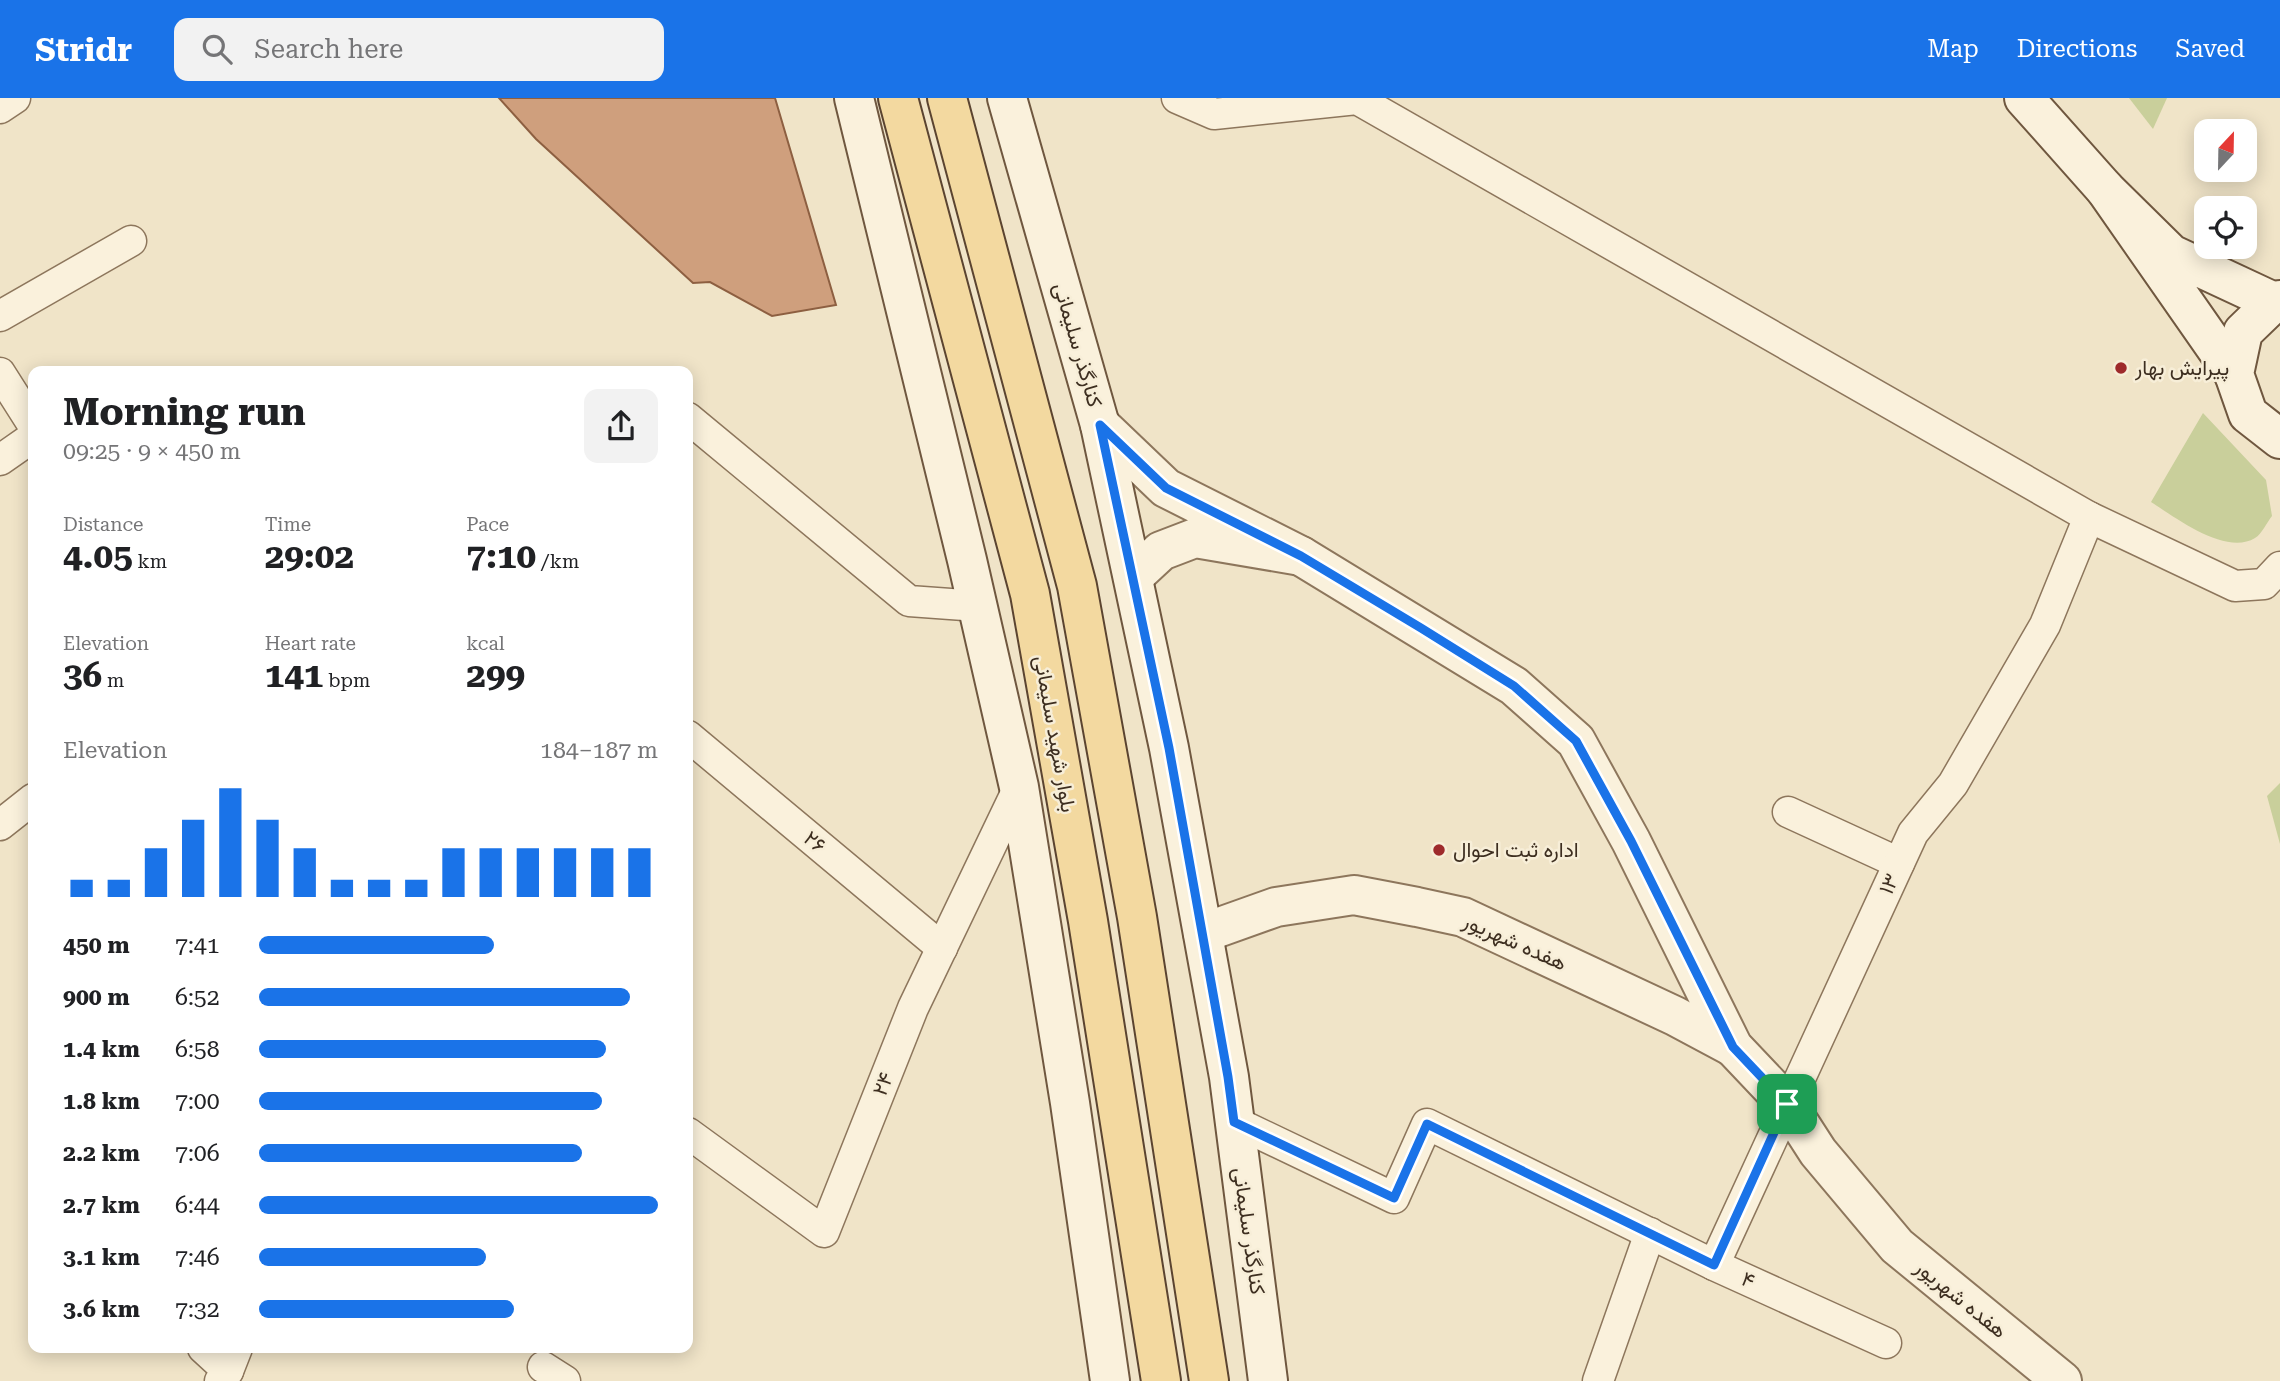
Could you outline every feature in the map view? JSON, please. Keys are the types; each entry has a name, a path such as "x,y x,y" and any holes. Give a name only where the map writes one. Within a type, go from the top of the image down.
{"main road":[{"path":"854,98 1019,787 1070,1102 1111,1381"},
{"name":"بلوار شهید سلیمانی","path":"898,98 1030,594 1088,921 1161,1381"},
{"path":"947,98 1077,586 1137,916 1209,1381"},
{"name":"کنارگذر سلیمانی","path":"1007,98 1100,425 1169,748 1234,1122 1268,1381"},
{"path":"2024,98 2105,189 2171,254 2277,301 2243,332 2234,374"},
{"path":"2105,189 2234,374 2248,414 2279,438"},
{"name":"هفده شهریور","path":"1100,425 1166,488 1301,556 1514,686 1576,741 1631,841 1733,1047 1787,1104 1818,1152 1897,1246 2062,1381"},
{"path":"1133,576 1161,551 1195,538 1301,556"},
{"name":"هفده شهریور","path":"1203,933 1276,907 1354,895 1464,917 1675,1016 1733,1047"}],"street":[{"path":"0,108 15,98"},
{"path":"1177,98 1214,114 1356,99 2089,517 2235,586 2264,584 2280,567"},
{"path":"0,316 131,241"},
{"path":"0,373 28,417"},
{"path":"693,422 909,601 978,607"},
{"path":"0,460 28,440"},
{"name":"۱۳","path":"1714,1265 1913,833 1953,784 2045,625 2089,517"},
{"name":"۲۶","path":"693,740 942,948"},
{"name":"۲۴","path":"693,1137 824,1232 913,1008 1019,787"},
{"path":"0,825 28,803"},
{"path":"1788,812 1899,863"},
{"name":"۴","path":"1234,1122 1394,1198 1427,1124 1714,1265 1886,1343"},
{"path":"1598,1381 1650,1233"},
{"path":"210,1353 228,1366"}],"green space":[{"path":"2129,98 2167,98 2153,129"},
{"path":"2203,413 2266,480 2272,516 2255,538 2243,542 2216,539 2201,533 2151,502"},
{"path":"2280,783 2280,844 2267,796"}],"building":[{"path":"499,98 775,98 836,305 772,316 710,282 693,283 536,139"}],"place":[{"name":"پیرایش بهار","path":"2121,368"},
{"name":"اداره ثبت احوال","path":"1439,850"}],"route":[{"path":"1100,425 1166,488 1301,556 1421,628 1514,686 1576,741 1631,841 1733,1047 1787,1104 1714,1265 1427,1124 1394,1198 1234,1122 1169,748 1100,425"}]}
